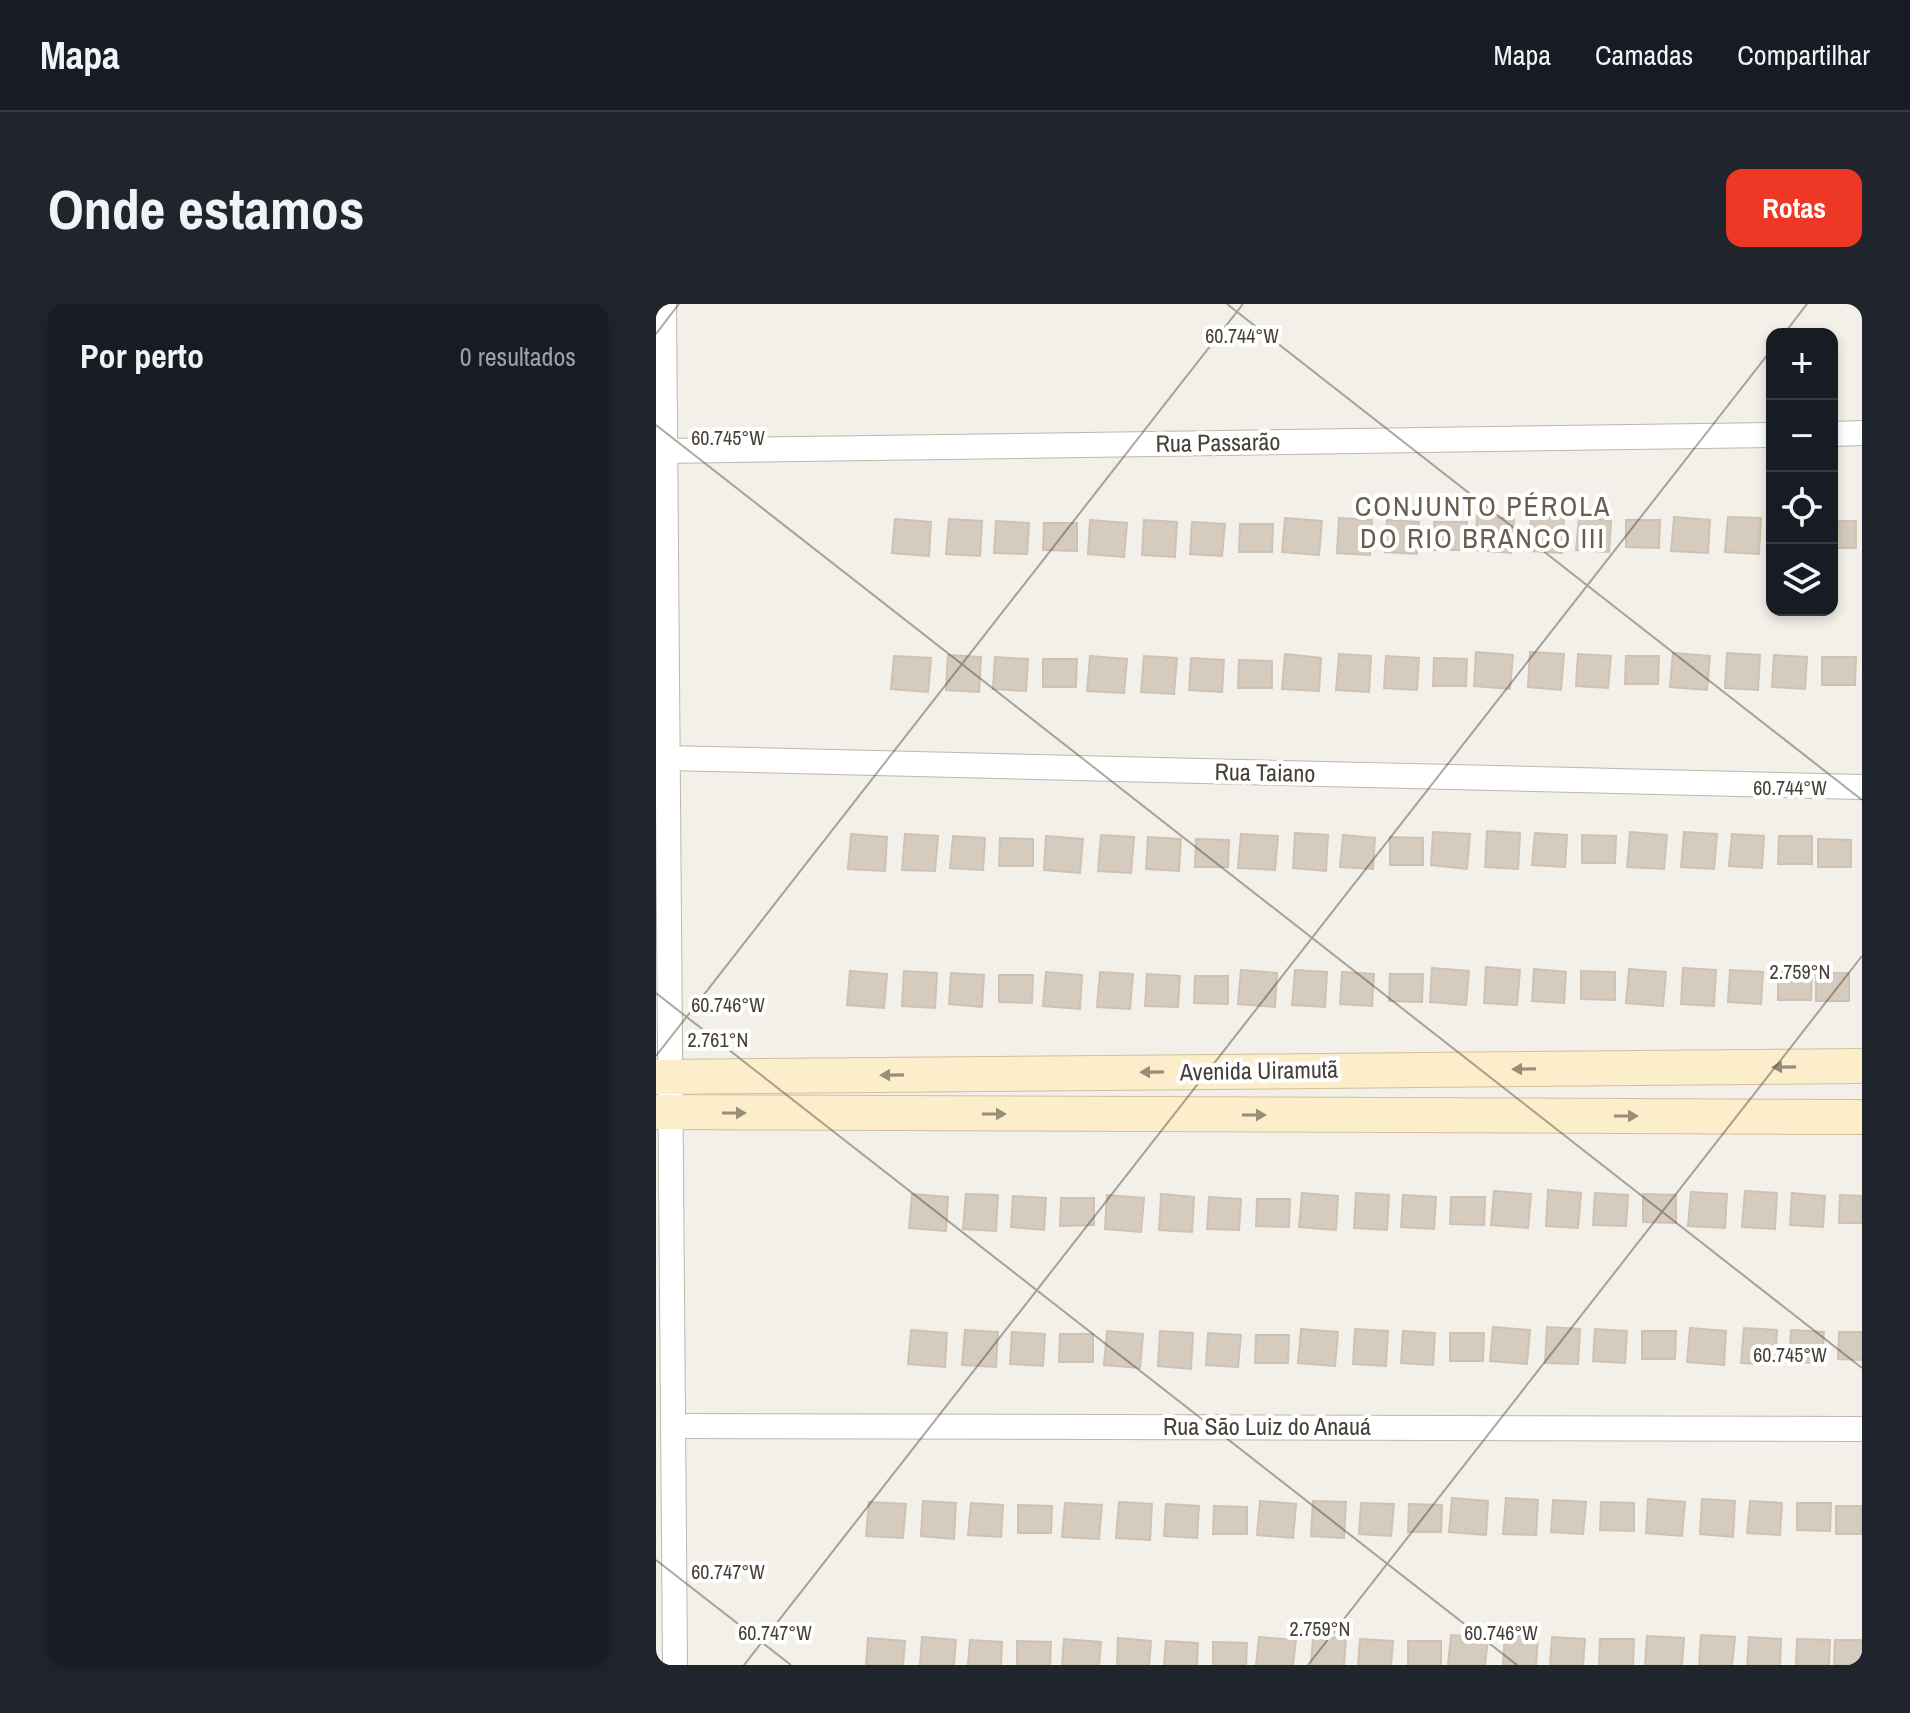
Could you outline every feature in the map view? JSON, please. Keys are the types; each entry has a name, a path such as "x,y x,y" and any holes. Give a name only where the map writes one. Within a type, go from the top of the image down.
{"street":[{"path":"664,304 667,758 662,1112 673,1426 675,1665"},
{"path":"1838,434 1862,433"},
{"name":"Rua Passarão","path":"664,451 1766,435"},
{"name":"Rua Taiano","path":"667,758 1862,787"},
{"name":"Avenida Uiramutã","path":"663,1077 1862,1066"},
{"name":"Avenida Uiramutã","path":"662,1112 1862,1117"},
{"name":"Rua São Luiz do Anauá","path":"673,1426 1862,1429"}],"building":[{"path":"1477,516 1514,519 1511,553 1475,550"},
{"path":"1531,516 1564,518 1562,553 1529,551"},
{"path":"1674,517 1710,520 1708,553 1671,551"},
{"path":"1728,517 1761,518 1759,554 1725,552"},
{"path":"1285,518 1322,521 1319,555 1282,552"},
{"path":"1339,518 1372,520 1370,555 1337,553"},
{"path":"1579,518 1611,520 1609,552 1576,550"},
{"path":"895,519 931,522 929,556 892,553"},
{"path":"949,519 982,521 980,556 946,554"},
{"path":"1090,520 1127,523 1124,557 1088,554"},
{"path":"1144,520 1177,522 1175,557 1142,555"},
{"path":"1387,520 1419,522 1417,554 1385,552"},
{"path":"1626,520 1660,520 1659,548 1626,547"},
{"path":"996,521 1029,523 1027,554 994,553"},
{"path":"1838,521 1856,521 1856,548 1838,548"},
{"path":"1192,522 1225,524 1222,556 1190,554"},
{"path":"1434,522 1467,522 1467,550 1434,550"},
{"path":"1044,523 1077,523 1077,551 1043,550"},
{"path":"1240,524 1273,524 1272,552 1239,552"},
{"path":"1476,652 1513,655 1510,689 1474,686"},
{"path":"1530,652 1564,654 1561,690 1528,687"},
{"path":"1673,653 1710,656 1707,690 1670,687"},
{"path":"1727,653 1760,655 1758,690 1725,688"},
{"path":"1285,654 1321,658 1319,691 1282,689"},
{"path":"1339,654 1371,656 1369,692 1336,690"},
{"path":"1578,654 1611,656 1608,688 1576,686"},
{"path":"948,655 981,657 979,692 946,690"},
{"path":"1774,655 1807,657 1805,689 1772,687"},
{"path":"894,656 931,658 928,692 891,689"},
{"path":"1090,656 1127,659 1124,693 1087,691"},
{"path":"1144,656 1177,658 1174,694 1141,692"},
{"path":"1386,656 1419,658 1417,690 1384,688"},
{"path":"1626,656 1659,656 1658,684 1625,684"},
{"path":"995,657 1028,659 1026,691 993,689"},
{"path":"1822,657 1856,657 1855,685 1822,685"},
{"path":"1191,658 1224,660 1222,692 1189,690"},
{"path":"1434,658 1467,659 1466,686 1433,686"},
{"path":"1043,659 1077,659 1076,687 1043,687"},
{"path":"1239,660 1272,661 1272,688 1238,688"},
{"path":"1487,831 1520,833 1518,869 1485,867"},
{"path":"1433,832 1470,834 1467,869 1431,865"},
{"path":"1630,832 1667,835 1664,869 1627,867"},
{"path":"1684,832 1717,834 1714,869 1681,867"},
{"path":"1295,833 1328,835 1326,871 1293,868"},
{"path":"1535,833 1567,835 1565,867 1532,865"},
{"path":"851,834 887,837 885,871 848,869"},
{"path":"905,834 938,836 935,871 902,870"},
{"path":"1241,834 1278,836 1275,870 1238,868"},
{"path":"1732,834 1764,836 1762,868 1729,866"},
{"path":"1101,835 1134,837 1131,873 1098,871"},
{"path":"1343,835 1375,838 1373,869 1340,867"},
{"path":"1582,835 1616,836 1615,863 1582,863"},
{"path":"953,836 985,838 983,870 950,868"},
{"path":"1046,836 1083,839 1080,873 1044,870"},
{"path":"1779,836 1812,836 1812,864 1778,864"},
{"path":"1148,837 1181,839 1179,871 1146,869"},
{"path":"1390,837 1423,838 1423,865 1390,865"},
{"path":"1000,838 1033,839 1033,866 999,866"},
{"path":"1196,839 1229,840 1228,867 1195,867"},
{"path":"1818,839 1851,840 1851,867 1818,867"},
{"path":"1486,967 1520,970 1517,1005 1484,1003"},
{"path":"1432,968 1469,971 1466,1005 1430,1002"},
{"path":"1683,968 1716,970 1714,1006 1681,1004"},
{"path":"1534,969 1566,972 1564,1003 1532,1001"},
{"path":"1629,969 1666,972 1663,1006 1626,1003"},
{"path":"1241,970 1277,973 1275,1007 1238,1004"},
{"path":"1295,970 1327,972 1325,1007 1292,1005"},
{"path":"1730,970 1763,972 1761,1004 1728,1002"},
{"path":"850,971 887,974 884,1008 847,1005"},
{"path":"904,971 937,973 935,1008 902,1006"},
{"path":"1581,971 1615,972 1615,1000 1581,999"},
{"path":"1046,972 1082,975 1080,1009 1043,1006"},
{"path":"1100,972 1133,974 1130,1009 1097,1007"},
{"path":"1342,972 1374,974 1372,1006 1340,1004"},
{"path":"1778,972 1812,973 1811,1000 1778,1000"},
{"path":"951,973 984,975 982,1007 949,1004"},
{"path":"1816,973 1849,973 1849,1001 1816,1001"},
{"path":"1147,974 1180,976 1178,1007 1145,1006"},
{"path":"1390,974 1423,974 1422,1002 1389,1001"},
{"path":"999,975 1033,975 1032,1003 999,1002"},
{"path":"1195,976 1228,976 1228,1004 1194,1003"},
{"path":"1548,1190 1581,1193 1578,1228 1546,1226"},
{"path":"1494,1191 1531,1194 1528,1228 1491,1225"},
{"path":"1745,1191 1777,1193 1775,1229 1742,1227"},
{"path":"1691,1192 1727,1194 1725,1228 1688,1226"},
{"path":"1302,1193 1338,1196 1336,1230 1299,1227"},
{"path":"1356,1193 1389,1195 1387,1230 1354,1228"},
{"path":"1595,1193 1628,1195 1626,1226 1593,1225"},
{"path":"1792,1193 1825,1196 1823,1227 1790,1225"},
{"path":"912,1194 948,1197 946,1231 909,1228"},
{"path":"966,1194 998,1195 996,1231 963,1229"},
{"path":"1161,1194 1194,1197 1192,1232 1159,1230"},
{"path":"1643,1194 1676,1195 1676,1223 1643,1222"},
{"path":"1107,1195 1144,1198 1141,1232 1105,1229"},
{"path":"1403,1195 1436,1197 1434,1229 1401,1227"},
{"path":"1840,1195 1862,1196 1862,1223 1839,1223"},
{"path":"1013,1196 1046,1198 1044,1230 1011,1227"},
{"path":"1209,1197 1241,1199 1239,1230 1207,1229"},
{"path":"1451,1197 1485,1197 1484,1225 1450,1224"},
{"path":"1061,1198 1094,1198 1094,1225 1060,1226"},
{"path":"1257,1199 1290,1199 1289,1227 1256,1226"},
{"path":"1493,1327 1530,1330 1527,1364 1490,1361"},
{"path":"1547,1327 1580,1329 1578,1364 1545,1363"},
{"path":"1690,1328 1726,1331 1724,1365 1687,1362"},
{"path":"1744,1328 1777,1330 1775,1365 1741,1363"},
{"path":"1301,1329 1338,1332 1335,1366 1298,1363"},
{"path":"1355,1329 1388,1331 1386,1366 1353,1364"},
{"path":"1595,1329 1627,1331 1625,1363 1593,1361"},
{"path":"911,1330 947,1333 945,1367 908,1364"},
{"path":"965,1330 998,1332 996,1367 962,1365"},
{"path":"1791,1330 1824,1332 1822,1363 1789,1362"},
{"path":"1107,1331 1143,1334 1140,1368 1104,1365"},
{"path":"1160,1331 1193,1333 1191,1369 1158,1366"},
{"path":"1403,1331 1435,1333 1433,1365 1401,1363"},
{"path":"1642,1331 1676,1331 1675,1359 1642,1359"},
{"path":"1012,1332 1045,1334 1043,1366 1010,1364"},
{"path":"1839,1332 1862,1332 1862,1360 1838,1359"},
{"path":"1208,1333 1241,1335 1238,1367 1206,1365"},
{"path":"1450,1333 1484,1333 1483,1361 1450,1361"},
{"path":"1060,1334 1093,1334 1093,1362 1059,1362"},
{"path":"1256,1335 1289,1335 1288,1363 1255,1363"},
{"path":"1452,1498 1488,1501 1486,1535 1449,1532"},
{"path":"1506,1498 1538,1500 1536,1535 1503,1534"},
{"path":"1648,1499 1685,1502 1682,1536 1646,1533"},
{"path":"1702,1499 1735,1501 1733,1537 1700,1534"},
{"path":"1553,1500 1586,1502 1583,1534 1551,1532"},
{"path":"923,1501 956,1503 954,1539 921,1536"},
{"path":"1260,1501 1296,1504 1293,1538 1257,1535"},
{"path":"1313,1501 1346,1502 1344,1538 1311,1536"},
{"path":"1750,1501 1782,1503 1780,1535 1747,1533"},
{"path":"869,1502 906,1504 903,1538 866,1536"},
{"path":"1119,1502 1152,1504 1150,1540 1116,1538"},
{"path":"1601,1502 1634,1503 1634,1531 1600,1530"},
{"path":"971,1503 1003,1505 1001,1537 968,1535"},
{"path":"1065,1503 1102,1505 1099,1539 1062,1537"},
{"path":"1361,1503 1394,1504 1391,1536 1359,1534"},
{"path":"1797,1503 1831,1503 1830,1531 1797,1530"},
{"path":"1166,1504 1199,1506 1197,1538 1164,1536"},
{"path":"1409,1504 1442,1505 1441,1532 1408,1532"},
{"path":"1018,1505 1052,1506 1051,1533 1018,1533"},
{"path":"1214,1506 1247,1507 1247,1534 1213,1534"},
{"path":"1836,1506 1862,1506 1862,1534 1836,1534"},
{"path":"1451,1635 1488,1638 1485,1665 1448,1665"},
{"path":"1505,1635 1538,1637 1536,1665 1503,1665"},
{"path":"1701,1635 1735,1637 1732,1665 1699,1665"},
{"path":"1647,1636 1684,1638 1682,1665 1645,1665"},
{"path":"922,1637 956,1640 954,1665 920,1665"},
{"path":"1259,1637 1296,1640 1293,1665 1256,1665"},
{"path":"1313,1637 1346,1638 1344,1665 1311,1665"},
{"path":"1552,1637 1585,1639 1583,1665 1550,1665"},
{"path":"1749,1637 1781,1639 1780,1665 1747,1665"},
{"path":"868,1638 905,1641 903,1665 866,1665"},
{"path":"1118,1638 1151,1641 1149,1665 1117,1665"},
{"path":"1064,1639 1101,1642 1099,1665 1062,1665"},
{"path":"1360,1639 1393,1641 1391,1665 1358,1665"},
{"path":"1600,1639 1634,1639 1633,1665 1599,1665"},
{"path":"1797,1639 1830,1640 1829,1665 1796,1665"},
{"path":"970,1640 1002,1642 1001,1665 968,1665"},
{"path":"1835,1640 1862,1640 1862,1665 1834,1665"},
{"path":"1017,1641 1051,1642 1050,1665 1017,1665"},
{"path":"1166,1641 1198,1643 1197,1665 1164,1665"},
{"path":"1408,1641 1441,1641 1441,1665 1408,1665"},
{"path":"1213,1642 1247,1643 1246,1665 1213,1665"}],"district":[{"name":"CONJUNTO PÉROLA DO RIO BRANCO III","path":"1483,522"}]}
